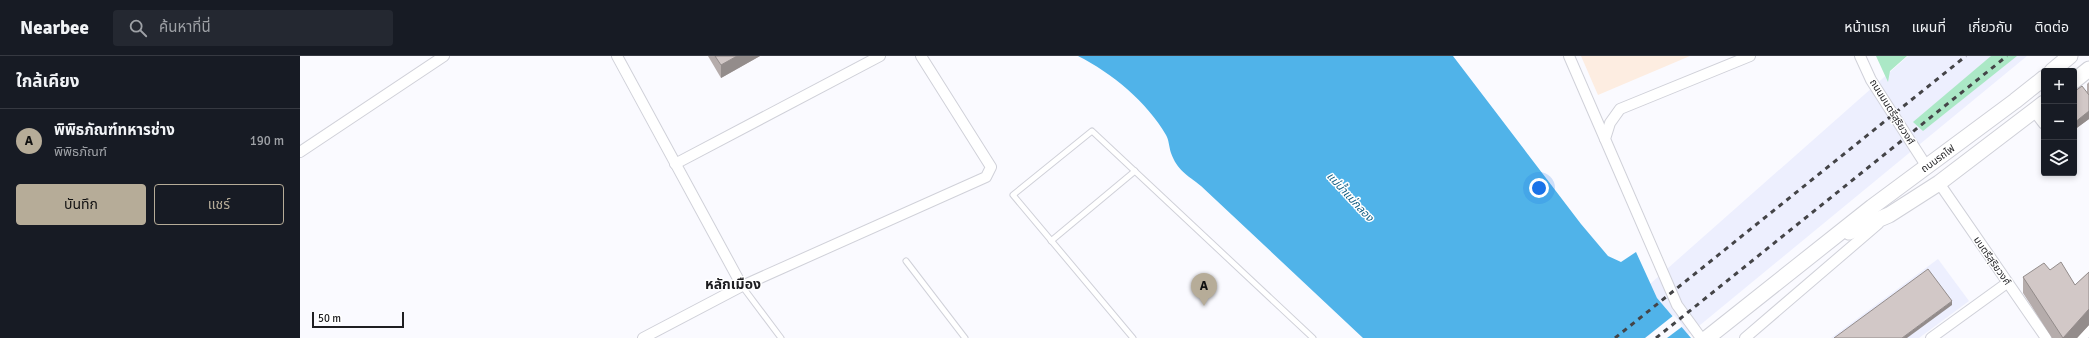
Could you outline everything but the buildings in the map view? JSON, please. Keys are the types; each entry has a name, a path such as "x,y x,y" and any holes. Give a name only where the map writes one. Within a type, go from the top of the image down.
{"main road":[{"path":"2056,68 2070,56"},
{"path":"2077,79 2089,69"},
{"name":"ถนนรถไฟ","path":"1707,338 1872,206 1927,167 2041,80"},
{"name":"ถนนรถไฟ","path":"1831,240 1889,215 1939,183 2039,107"}],"street":[{"path":"300,152 444,56"},
{"path":"617,56 742,286"},
{"path":"676,164 880,56"},
{"path":"643,338 742,286 986,177 991,167 921,56"},
{"path":"1569,56 1677,305 1701,338"},
{"path":"1605,138 1610,123 1620,109 1750,56"},
{"name":"ถนนมนตรีสุริยวงศ์","path":"1860,56 1867,72 1927,167"},
{"name":"มนตรีสุริยวงศ์","path":"1939,183 2046,338"},
{"path":"1745,338 1889,215"},
{"path":"1931,338 2007,282"},
{"path":"2081,338 2089,330"}],"lane":[{"path":"1133,338 1013,195 1092,131 1313,338"},
{"path":"1051,241 1135,171"},
{"path":"906,261 965,338"},
{"path":"742,286 781,338"}],"shaded area":[{"path":"1581,56 1690,56 1598,95"},
{"path":"1908,56 2027,56 1688,335 1657,298 1650,284"},
{"path":"1938,259 1969,301 1919,338 1831,338"}],"green space":[{"path":"1876,56 1907,56 1890,71 1888,82"},
{"path":"1991,56 2017,56 1923,131 1913,122"}],"water":[{"name":"แม่น้ำแม่กลอง","path":"1078,56 1453,56 1581,224 1608,256 1621,262 1636,252 1657,298 1691,338 1363,338 1201,186 1179,168 1173,159 1166,135 1139,100 1116,80"}],"pier":[{"path":"1674,315 1683,326 1667,338 1645,338"}],"railway":[{"path":"1615,338 1966,56"},
{"path":"1656,338 2007,56"}],"place":[{"name":"พิพิธภัณฑ์ทหารช่าง","path":"1204,306"}],"district":[{"name":"หลักเมือง","path":"733,284"}]}
